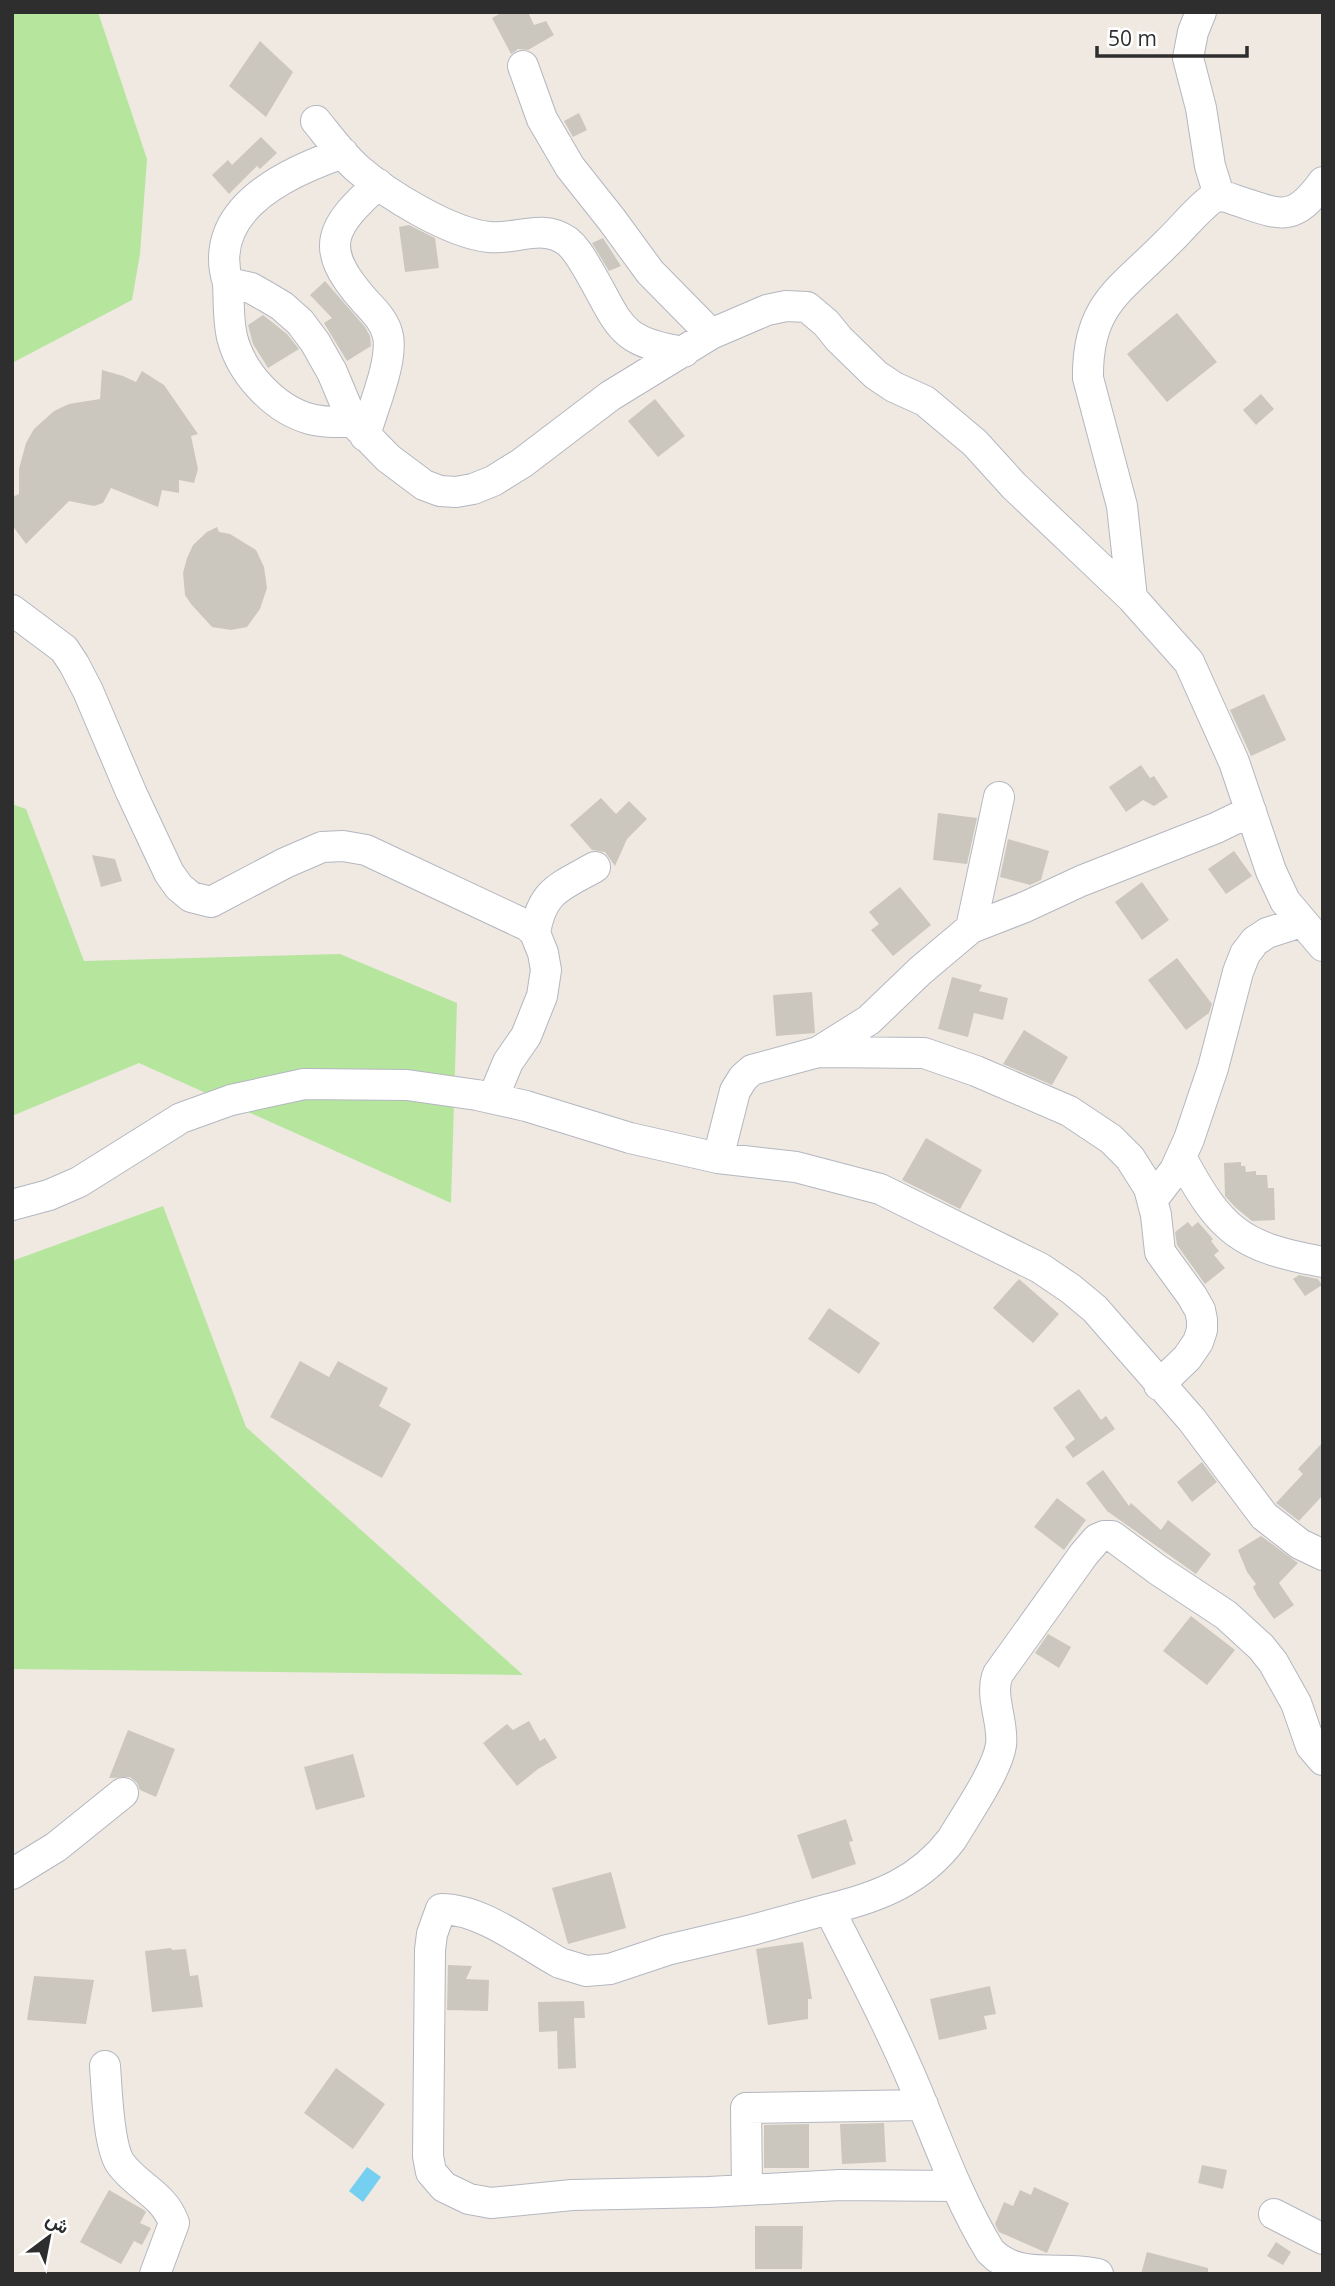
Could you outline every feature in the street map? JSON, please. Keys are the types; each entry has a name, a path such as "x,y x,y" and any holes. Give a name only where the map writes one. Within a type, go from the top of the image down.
{"street":[{"path":"1202,12 1193,32 1188,58 1202,108 1210,166 1219,195"},
{"path":"523,66 542,119 570,167 650,272 711,334"},
{"path":"316,121 343,153 377,184 419,210 468,233 491,237 538,231 567,241 579,253 620,326 633,339 684,352"},
{"path":"343,153 280,181 258,195 228,232 223,253 232,335 238,355 266,392 289,411 312,420 359,429"},
{"path":"1132,598 1122,506 1088,378 1091,338 1100,314 1114,293 1167,244 1206,202 1219,195 1264,211 1285,212 1302,207 1323,182"},
{"path":"359,429 386,364 388,339 379,316 348,280 334,244 344,216 377,184"},
{"path":"228,283 251,288 300,322 332,372 359,429 408,475 440,491 456,492 473,489 522,463 610,397 711,334 767,310 786,306 807,307 876,374 894,387 925,401 975,443 1014,486 1132,598 1189,662 1234,762 1271,871 1285,901 1323,946"},
{"path":"12,610 64,649 74,664 169,873 191,897 211,902 285,863 322,848 343,846 366,850 390,860 431,882 520,921 536,933"},
{"path":"971,928 999,797"},
{"path":"718,1158 735,1091 752,1070 818,1052 869,1020 920,971 971,928 1216,828 1251,811"},
{"path":"493,1098 508,1062 526,1036 542,996 546,970 536,933 538,913 544,901 556,889 595,867"},
{"path":"1153,1199 1182,1159 1213,1068 1238,971 1245,954 1255,941 1267,933 1301,922"},
{"path":"526,1036 523,1075 526,1106"},
{"path":"818,1052 924,1053 976,1071 1069,1111 1111,1139 1130,1158 1149,1188 1160,1252 1192,1296 1202,1320 1202,1330 1187,1358 1159,1385"},
{"path":"12,1205 49,1195 79,1182 181,1118 261,1092 304,1084 407,1085 493,1098 630,1138 718,1158 796,1167 880,1189 1040,1268 1095,1309 1192,1420 1264,1516 1300,1544 1323,1555"},
{"path":"1182,1159 1203,1198 1230,1229 1267,1248 1323,1262"},
{"path":"12,1217 53,1207 79,1182"},
{"path":"956,2186 840,2185 709,2192 572,2195 491,2203 469,2199 444,2188 431,2172 428,2156 432,1934 441,1909 460,1911 488,1922 561,1964 595,1971 829,1909 866,1898 913,1878 944,1849 999,1754 1001,1737 995,1686 998,1674 1084,1554 1104,1536 1117,1538 1158,1570 1208,1601 1261,1647 1284,1680 1296,1703 1306,1737 1323,1760"},
{"path":"12,1874 56,1847 123,1793"},
{"path":"829,1909 860,1968 923,2105 942,2157 990,2251 1001,2261 1017,2268 1074,2270 1098,2274"},
{"path":"105,2066 113,2145 120,2161 159,2197 174,2223 155,2274"},
{"path":"747,2189 746,2108 923,2105"},
{"path":"1274,2214 1323,2239"}],"green space":[{"path":"12,12 98,12 147,159 140,254 132,300 12,363"},
{"path":"12,804 26,809 84,961 340,954 457,1003 451,1203 139,1063 12,1116"},
{"path":"163,1206 246,1427 523,1675 12,1669 12,1261"}],"water":[{"path":"367,2167 381,2177 363,2202 349,2191"}],"building":[{"path":"503,12 528,12 534,25 546,21 554,35 528,50 518,49 511,54 492,18"},
{"path":"260,41 293,72 266,117 229,86"},
{"path":"579,113 587,130 573,137 564,121"},
{"path":"261,137 277,153 260,169 257,166 229,194 212,175 228,160 232,165"},
{"path":"409,225 435,238 439,268 405,272 399,227"},
{"path":"603,238 621,266 609,271 592,243"},
{"path":"325,281 370,336 371,346 347,361 324,323 332,318 310,295"},
{"path":"1177,313 1217,362 1167,402 1127,354"},
{"path":"263,315 287,334 299,349 268,368 253,344 248,325"},
{"path":"102,370 136,382 142,371 164,385 198,434 191,436 198,469 194,483 179,480 179,493 162,490 158,507 111,488 103,503 94,506 69,501 26,544 12,525 12,497 19,494 19,469 26,443 34,429 54,411 69,404 100,399"},
{"path":"1261,394 1274,409 1256,425 1243,410"},
{"path":"655,399 685,436 658,457 628,421"},
{"path":"217,527 219,532 230,534 256,550 264,567 267,588 260,609 247,627 231,630 212,627 185,595 183,573 193,545"},
{"path":"1264,694 1286,740 1251,756 1230,710"},
{"path":"1141,765 1150,778 1154,776 1168,797 1154,806 1143,800 1126,812 1109,787"},
{"path":"601,798 616,814 629,801 647,819 627,839 615,866 605,852 592,850 570,825"},
{"path":"938,813 977,818 967,864 933,860"},
{"path":"1008,839 1049,851 1041,880 1030,885 1000,877"},
{"path":"1234,851 1252,876 1226,894 1208,869"},
{"path":"92,855 115,859 122,881 101,887"},
{"path":"1142,882 1169,920 1142,940 1115,902"},
{"path":"900,887 931,925 893,956 871,930 879,924 869,912"},
{"path":"1177,958 1212,1004 1209,1013 1186,1030 1148,980"},
{"path":"952,977 982,985 979,991 1008,998 1003,1020 974,1013 968,1037 938,1029"},
{"path":"812,992 815,1033 776,1036 773,995"},
{"path":"1024,1030 1068,1057 1052,1085 1003,1064"},
{"path":"926,1138 982,1170 960,1209 902,1180"},
{"path":"1241,1162 1246,1172 1256,1171 1256,1175 1267,1175 1268,1188 1274,1188 1275,1220 1252,1221 1225,1196 1224,1163"},
{"path":"1188,1222 1192,1227 1198,1222 1213,1239 1211,1241 1219,1251 1214,1255 1225,1268 1205,1284 1177,1245 1175,1232"},
{"path":"1299,1275 1318,1279 1322,1285 1305,1296 1293,1279"},
{"path":"1019,1279 1059,1314 1033,1343 993,1308"},
{"path":"829,1308 880,1343 859,1374 808,1339"},
{"path":"300,1361 329,1377 338,1361 388,1388 379,1406 411,1424 382,1478 270,1417"},
{"path":"1079,1389 1101,1420 1106,1416 1115,1429 1073,1458 1065,1447 1075,1439 1053,1408"},
{"path":"1323,1442 1323,1495 1299,1521 1276,1503 1303,1474 1298,1469"},
{"path":"1202,1462 1217,1482 1192,1502 1177,1482"},
{"path":"1103,1470 1129,1506 1131,1503 1161,1530 1168,1520 1211,1554 1196,1574 1107,1511 1086,1483"},
{"path":"1057,1498 1086,1520 1064,1550 1034,1527"},
{"path":"1261,1536 1298,1563 1279,1583 1294,1605 1274,1619 1257,1595 1253,1587 1256,1584 1247,1572 1238,1550"},
{"path":"1191,1616 1235,1650 1207,1685 1163,1651"},
{"path":"1048,1634 1071,1647 1059,1668 1035,1653"},
{"path":"529,1721 540,1741 545,1738 557,1758 517,1786 483,1743 507,1724 513,1730"},
{"path":"128,1730 175,1749 156,1797 140,1790 130,1777 109,1778"},
{"path":"353,1754 365,1797 316,1810 304,1767"},
{"path":"846,1819 856,1864 812,1879 797,1835"},
{"path":"611,1872 626,1928 568,1944 552,1888"},
{"path":"803,1942 812,1999 808,1999 808,2019 768,2025 756,1949"},
{"path":"186,1949 190,1976 198,1975 203,2007 152,2012 145,1951"},
{"path":"448,1965 472,1966 466,1979 489,1980 488,2011 447,2010"},
{"path":"34,1976 94,1980 86,2024 27,2020"},
{"path":"990,1986 996,2014 984,2016 987,2029 939,2040 930,1999"},
{"path":"584,2001 585,2018 574,2018 576,2068 558,2069 557,2031 539,2032 538,2002"},
{"path":"336,2068 385,2104 353,2149 304,2113"},
{"path":"884,2123 886,2162 842,2164 840,2124"},
{"path":"809,2124 809,2168 764,2168 764,2125"},
{"path":"1202,2165 1227,2170 1223,2189 1198,2183"},
{"path":"1034,2187 1069,2203 1047,2253 999,2232 995,2224 1004,2202 1013,2206 1020,2190 1031,2195"},
{"path":"109,2190 144,2210 146,2212 140,2223 151,2228 142,2245 134,2241 121,2264 80,2242"},
{"path":"755,2226 803,2226 802,2269 755,2269"},
{"path":"1276,2242 1291,2252 1283,2265 1267,2256"},
{"path":"1147,2252 1208,2268 1208,2274 1141,2274"}]}
